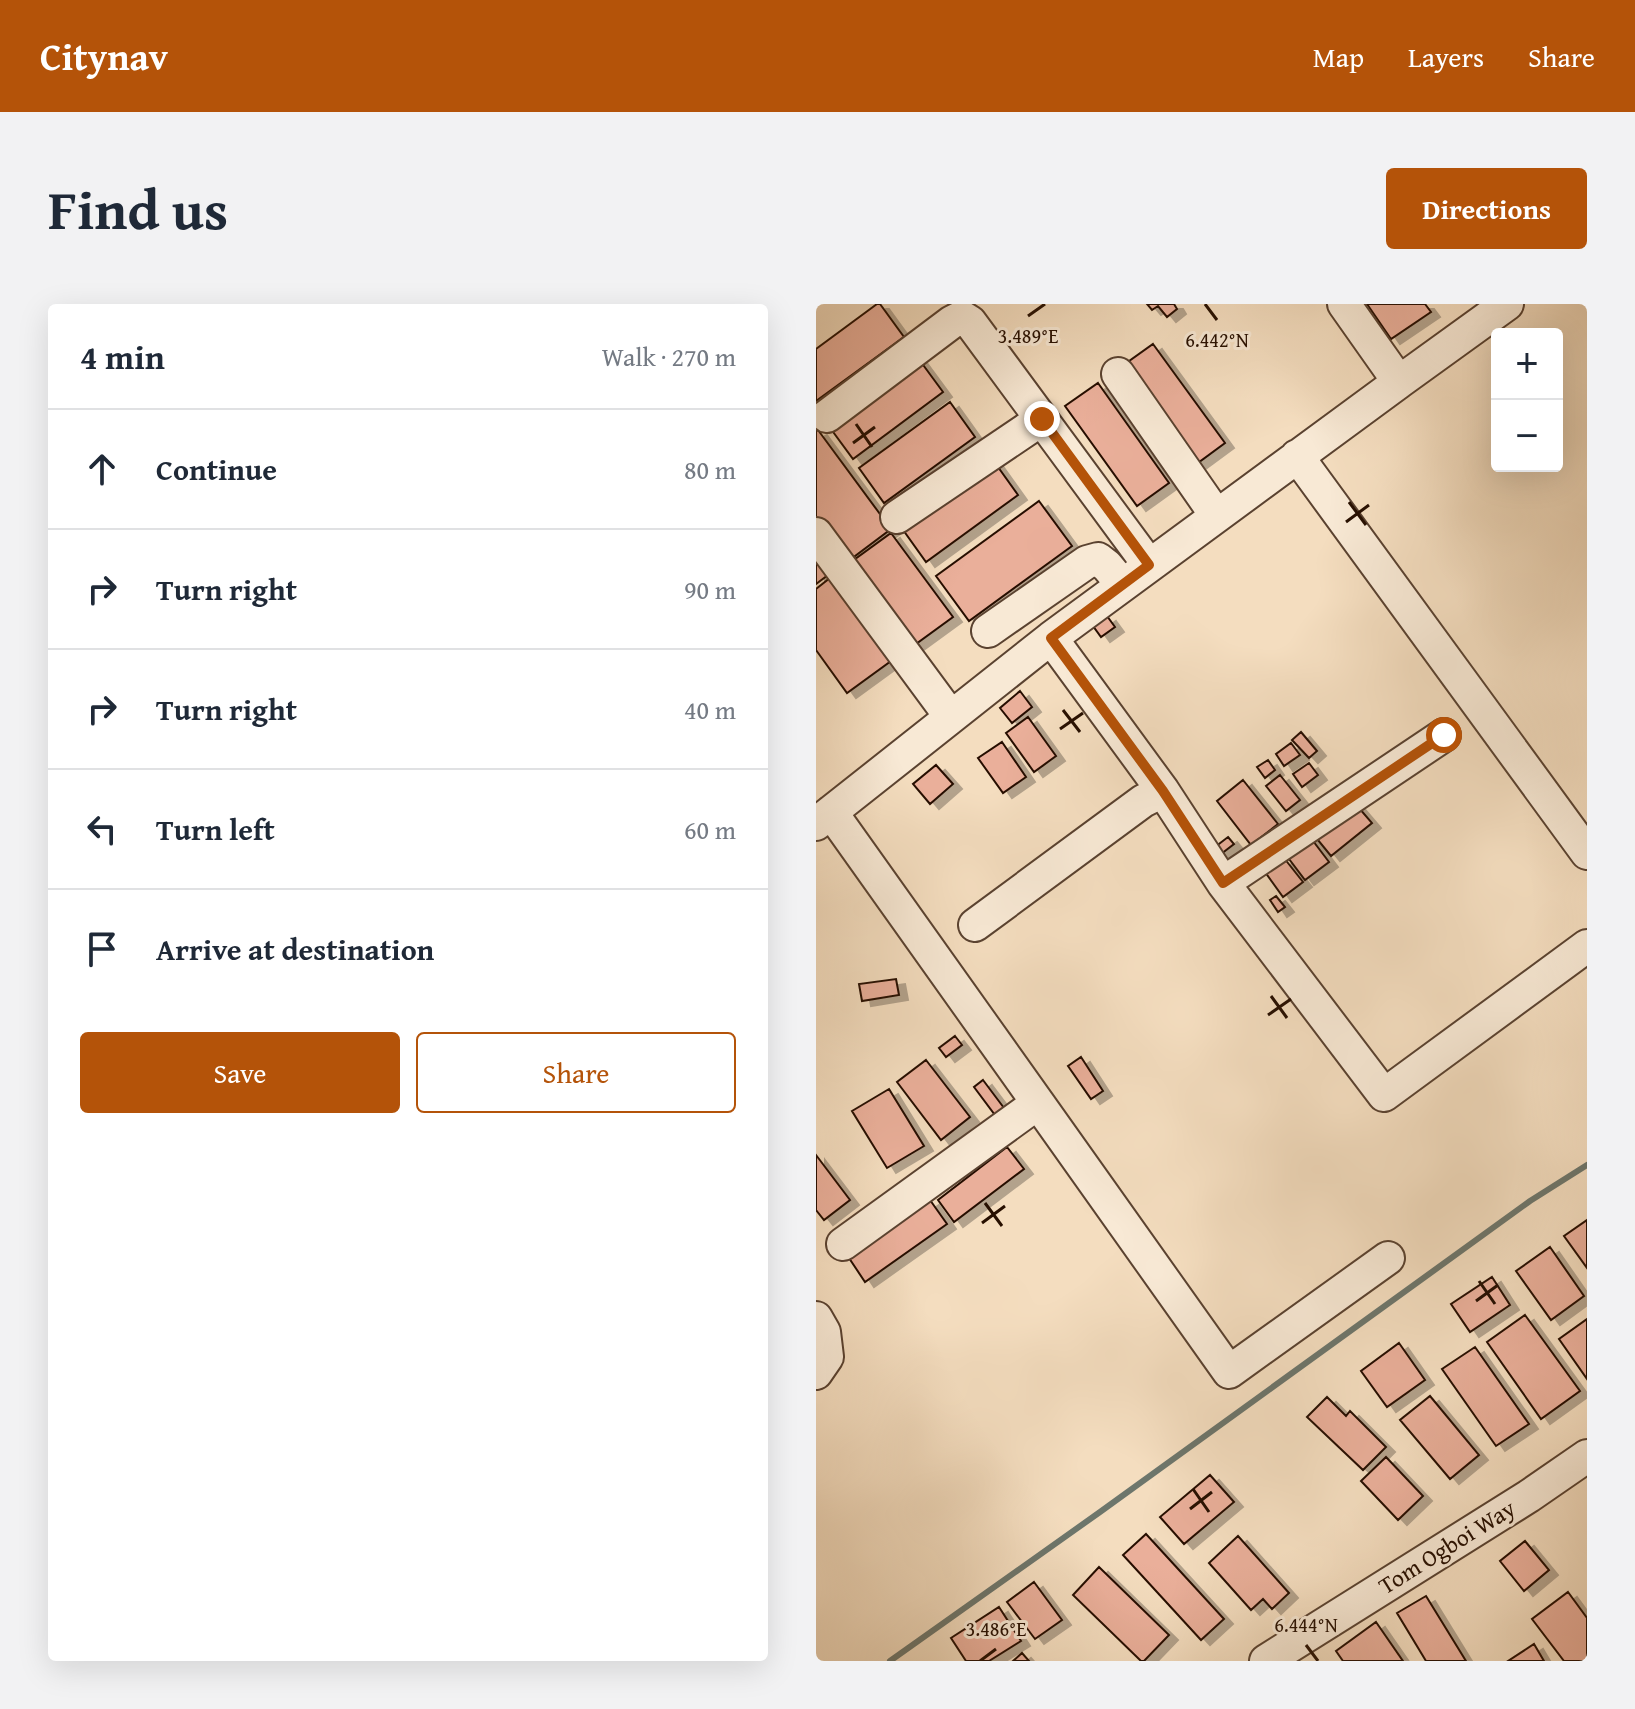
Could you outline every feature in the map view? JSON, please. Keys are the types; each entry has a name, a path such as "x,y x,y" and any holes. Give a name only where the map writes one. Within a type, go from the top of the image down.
{"street":[{"path":"1344,304 1399,382"},
{"path":"1388,1258 1229,1372 1038,1103 824,818 1122,584 1507,304"},
{"path":"827,416 962,317 970,322 1149,565"},
{"path":"1118,374 1216,515"},
{"path":"897,517 1042,419"},
{"path":"1297,456 1587,853"},
{"path":"816,534 951,717"},
{"path":"988,631 1087,562 1098,559 1122,584"},
{"path":"1051,638 1163,791 1223,883 1384,1095 1587,946"},
{"path":"1223,883 1444,735"},
{"path":"975,925 1143,801 1163,791"},
{"path":"843,1244 1038,1103"},
{"path":"816,1318 824,1332 827,1357 816,1373"},
{"name":"Tom Ogboi Way","path":"1266,1661 1529,1496 1587,1456"}],"building":[{"path":"877,304 904,337 816,401 816,349"},
{"path":"1147,304 1174,304 1177,309 1167,317 1158,306 1152,310"},
{"path":"1367,304 1425,304 1431,312 1391,339"},
{"path":"1153,344 1225,443 1191,468 1118,369"},
{"path":"918,358 943,392 853,459 828,425"},
{"path":"1098,383 1169,483 1137,506 1065,406"},
{"path":"950,402 975,437 884,503 859,468"},
{"path":"818,430 891,529 847,562 816,519"},
{"path":"993,460 1018,495 926,562 901,527"},
{"path":"1039,501 1072,546 969,621 936,576"},
{"path":"891,533 953,617 909,649 847,565"},
{"path":"816,559 828,575 816,584"},
{"path":"830,578 891,661 847,693 816,650 816,589"},
{"path":"1107,616 1115,627 1101,637 1093,626"},
{"path":"1020,691 1032,707 1012,723 1000,708"},
{"path":"1028,717 1056,756 1034,772 1006,733"},
{"path":"1301,732 1317,751 1309,758 1292,740"},
{"path":"1002,742 1026,777 1003,793 978,758"},
{"path":"1291,743 1300,755 1284,766 1276,754"},
{"path":"1268,760 1275,770 1265,778 1257,767"},
{"path":"1309,763 1318,775 1302,787 1293,774"},
{"path":"936,765 953,784 930,804 913,784"},
{"path":"1280,775 1300,800 1286,811 1266,786"},
{"path":"1243,780 1278,824 1251,845 1217,801"},
{"path":"1353,801 1372,823 1331,856 1313,834"},
{"path":"1307,833 1329,862 1305,880 1283,851"},
{"path":"1228,837 1234,844 1212,861 1206,854"},
{"path":"1284,858 1303,882 1283,897 1265,872"},
{"path":"1276,896 1285,907 1278,912 1270,900"},
{"path":"896,979 899,995 862,1001 859,984"},
{"path":"955,1036 962,1045 946,1057 939,1048"},
{"path":"1081,1057 1103,1091 1091,1099 1068,1066"},
{"path":"926,1060 970,1117 941,1140 897,1082"},
{"path":"983,1080 1004,1108 995,1115 974,1087"},
{"path":"889,1089 924,1146 887,1168 852,1111"},
{"path":"1007,1147 1024,1169 954,1222 938,1200"},
{"path":"816,1155 850,1200 824,1220 816,1210"},
{"path":"930,1200 947,1224 865,1282 849,1258"},
{"path":"1587,1220 1587,1268 1564,1236"},
{"path":"1550,1247 1584,1296 1551,1320 1516,1271"},
{"path":"1492,1277 1510,1305 1470,1332 1451,1304"},
{"path":"1525,1315 1580,1391 1541,1419 1487,1342"},
{"path":"1587,1319 1587,1379 1559,1339"},
{"path":"1399,1343 1425,1380 1387,1407 1361,1371"},
{"path":"1475,1347 1529,1424 1496,1446 1442,1369"},
{"path":"1430,1396 1479,1455 1450,1479 1400,1420"},
{"path":"1327,1397 1346,1416 1350,1411 1386,1447 1363,1470 1307,1417"},
{"path":"1386,1457 1423,1496 1398,1520 1361,1481"},
{"path":"1210,1475 1234,1502 1184,1544 1160,1517"},
{"path":"1146,1534 1224,1619 1201,1640 1123,1555"},
{"path":"1238,1536 1289,1593 1272,1609 1263,1599 1251,1610 1209,1563"},
{"path":"1525,1541 1549,1570 1524,1591 1500,1561"},
{"path":"1099,1567 1169,1635 1144,1661 1073,1595"},
{"path":"1034,1582 1062,1620 1035,1639 1007,1602"},
{"path":"1568,1592 1587,1618 1587,1661 1564,1661 1532,1619"},
{"path":"1426,1596 1466,1661 1426,1661 1397,1613"},
{"path":"999,1607 1021,1641 989,1661 966,1661 951,1638"},
{"path":"1376,1622 1403,1661 1343,1661 1336,1651"},
{"path":"1534,1644 1544,1661 1508,1661"},
{"path":"1022,1653 1029,1661 1013,1661"}],"waterway":[{"path":"890,1661 1530,1201 1587,1165"}],"route":[{"path":"1042,419 1149,565 1051,638 1163,791 1223,883 1444,735"}]}
